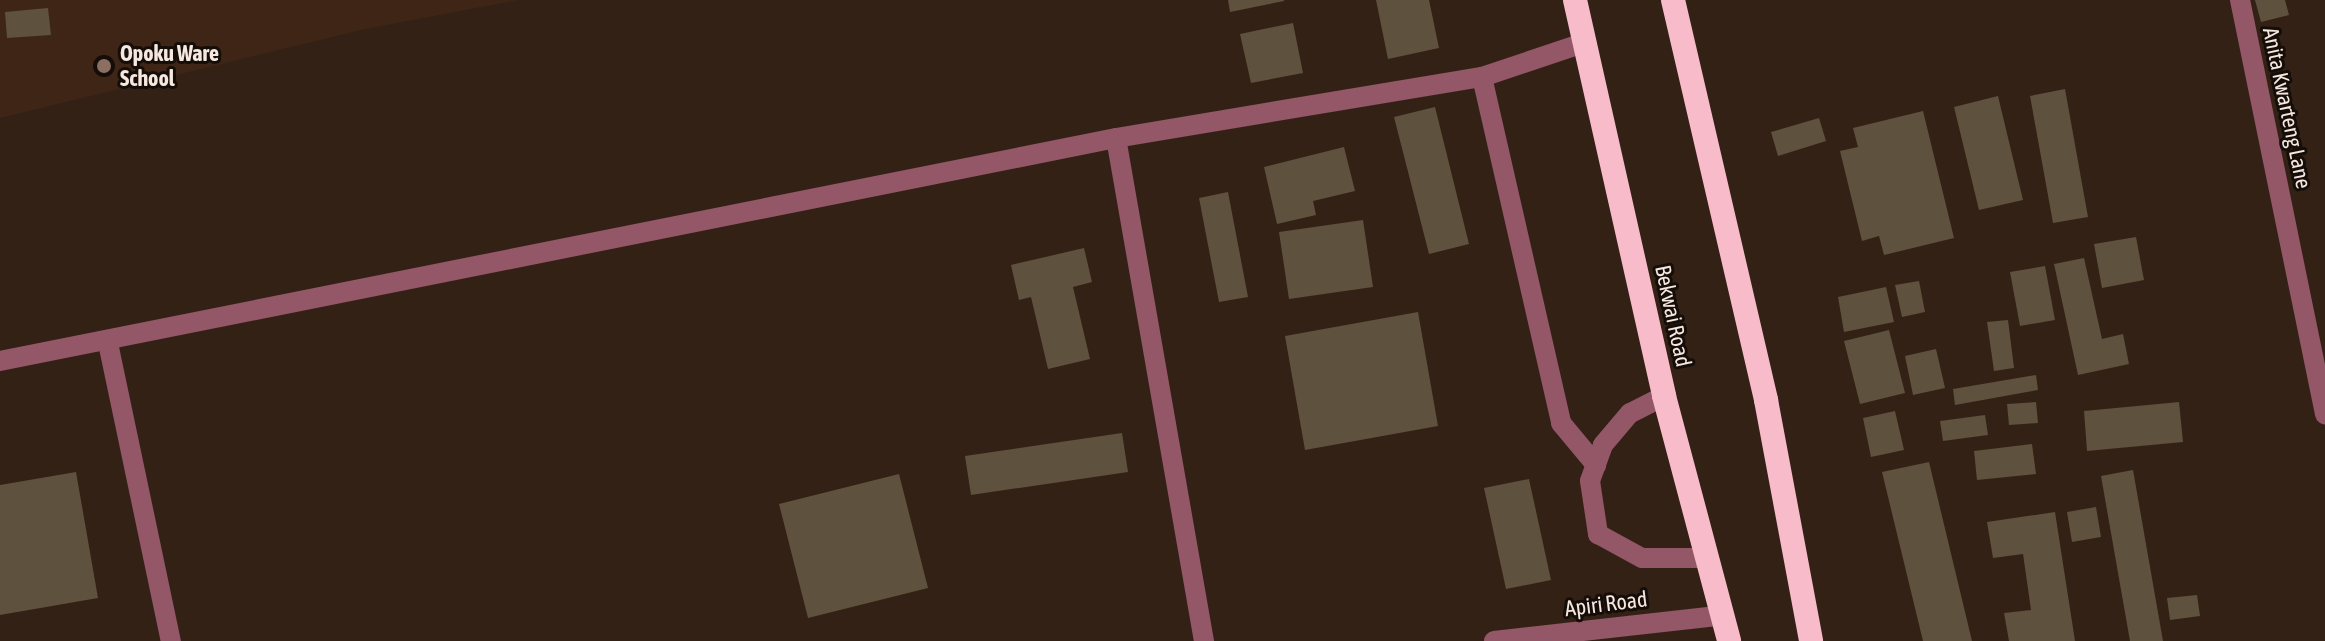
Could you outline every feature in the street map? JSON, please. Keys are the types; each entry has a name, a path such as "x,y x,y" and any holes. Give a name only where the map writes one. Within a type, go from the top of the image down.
{"highway":[{"name":"Bekwai Road","path":"1575,0 1664,396 1729,641"},
{"path":"1673,0 1766,400 1811,641"}],"street":[{"name":"Anita Kwarteng Lane","path":"2240,0 2325,414"},
{"path":"0,361 108,343 1116,138 1482,77 1586,42"},
{"path":"1482,77 1561,423 1596,465"},
{"path":"1116,138 1204,641"},
{"path":"108,343 171,641"},
{"path":"1664,396 1630,413 1603,445 1590,481 1598,534 1642,558 1708,558"},
{"name":"Apiri Road","path":"1494,641 1724,615"}],"shaded area":[{"name":"Opoku Ware School","path":"0,0 518,0 365,29 0,118"}],"building":[{"path":"1228,0 1284,0 1284,1 1230,12"},
{"path":"1376,0 1429,0 1439,48 1388,59"},
{"path":"2255,0 2285,0 2289,15 2261,22"},
{"path":"48,8 51,35 7,38 5,12"},
{"path":"1293,23 1303,73 1251,83 1240,34"},
{"path":"2065,89 2088,217 2053,223 2030,96"},
{"path":"1998,96 2023,200 1979,210 1954,107"},
{"path":"1435,107 1469,244 1429,254 1394,117"},
{"path":"1923,111 1954,238 1884,255 1879,236 1862,241 1840,151 1858,147 1853,128"},
{"path":"1819,118 1826,141 1778,156 1771,132"},
{"path":"1344,147 1355,191 1313,201 1316,215 1277,224 1264,167"},
{"path":"1228,192 1248,297 1219,302 1199,198"},
{"path":"1363,220 1373,287 1289,299 1279,232"},
{"path":"2136,237 2144,280 2102,288 2094,244"},
{"path":"1084,248 1092,282 1073,287 1090,359 1048,369 1031,297 1019,300 1011,265"},
{"path":"2084,258 2102,339 2123,334 2129,364 2078,375 2054,264"},
{"path":"2045,266 2055,320 2020,326 2010,272"},
{"path":"1919,281 1925,312 1902,317 1895,285"},
{"path":"1886,287 1894,322 1844,332 1838,297"},
{"path":"1418,312 1438,426 1305,450 1285,336"},
{"path":"2008,320 2014,368 1994,371 1987,322"},
{"path":"1889,330 1905,393 1860,404 1844,341"},
{"path":"1936,349 1945,388 1913,395 1905,356"},
{"path":"2036,375 2038,390 1955,405 1953,389"},
{"path":"2036,402 2038,423 2009,425 2007,404"},
{"path":"2179,402 2183,442 2087,451 2084,411"},
{"path":"1895,411 1904,450 1871,457 1863,418"},
{"path":"1985,415 1988,435 1943,441 1940,421"},
{"path":"1122,433 1128,472 971,495 965,456"},
{"path":"2032,444 2036,474 1977,480 1974,451"},
{"path":"1929,462 1972,641 1923,641 1882,472"},
{"path":"2133,470 2163,641 2130,641 2101,476"},
{"path":"76,472 98,598 0,615 0,485"},
{"path":"899,474 928,588 808,618 779,504"},
{"path":"1529,479 1551,580 1506,589 1484,488"},
{"path":"2096,507 2101,537 2072,542 2067,512"},
{"path":"2055,512 2075,641 2009,641 2004,613 2031,610 2023,554 1993,558 1987,522"},
{"path":"2197,595 2200,616 2170,620 2167,598"}],"place":[{"name":"Opoku Ware School","path":"104,66"}]}
